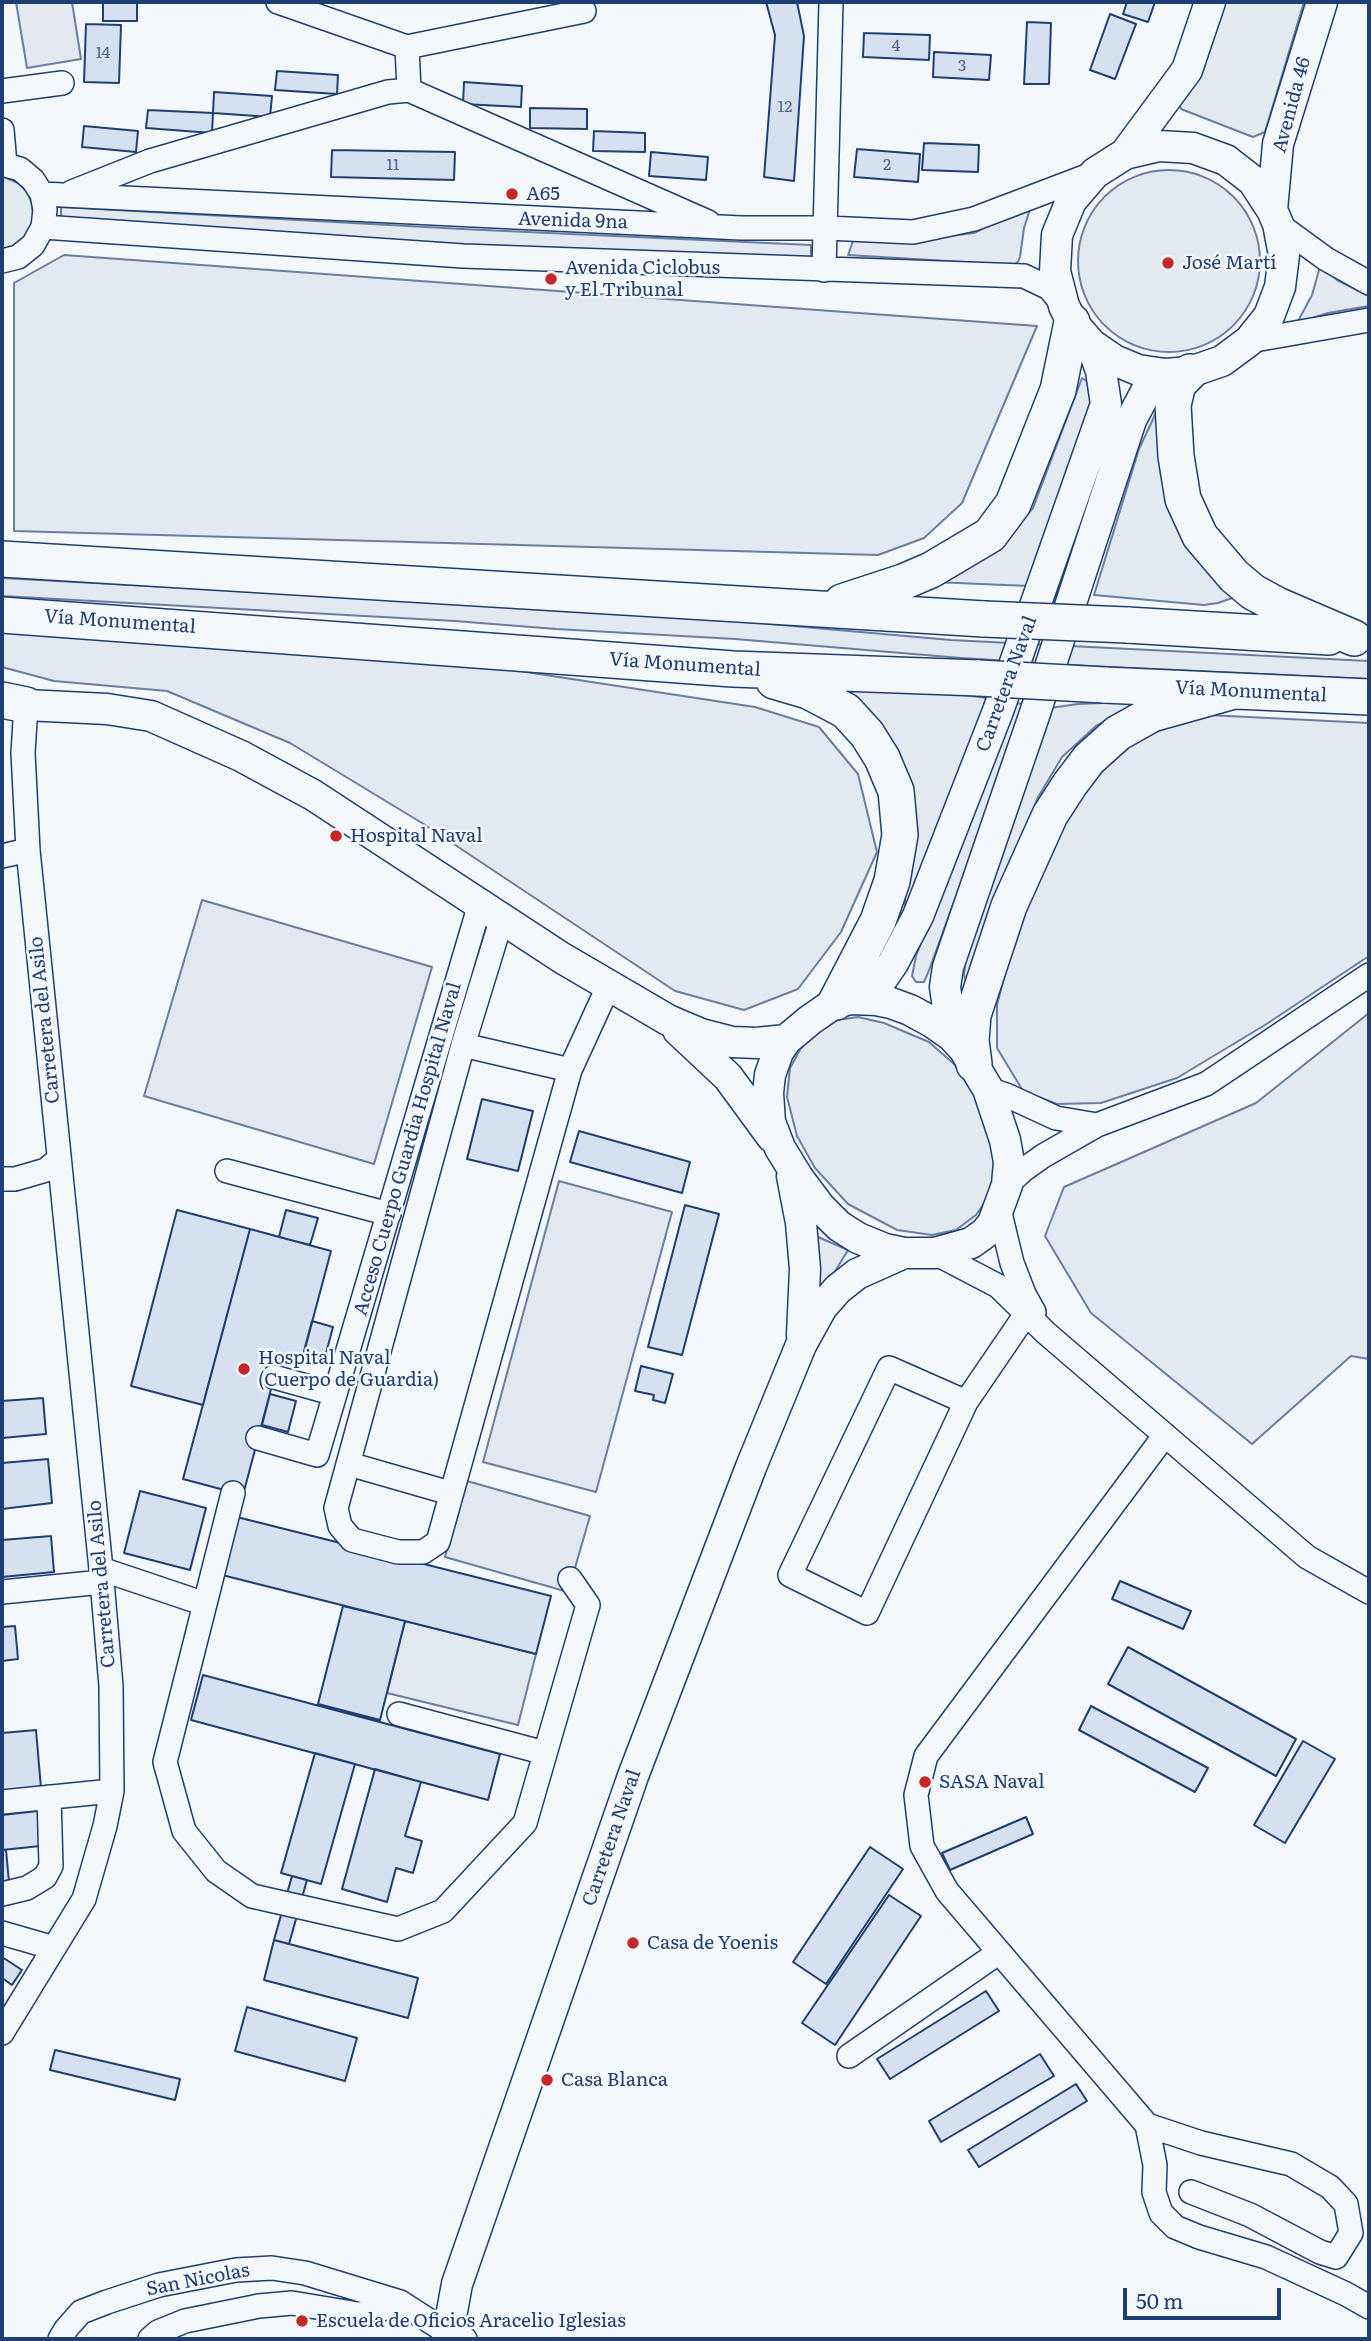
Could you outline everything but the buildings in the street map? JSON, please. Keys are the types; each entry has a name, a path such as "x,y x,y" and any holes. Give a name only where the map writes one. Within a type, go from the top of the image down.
{"highway":[{"path":"822,608 903,582 931,570 990,535 1013,504 1058,390 1076,324"},
{"path":"1177,373 1178,384 1172,405 1176,456 1183,499 1200,537 1234,576 1253,592 1277,605 1362,639"},
{"path":"2,558 509,591 1362,639"},
{"name":"Vía Monumental","path":"2,615 733,669 1369,697"},
{"path":"733,669 808,691 846,711 867,734 882,758 896,791 900,835 892,881 844,1001"},
{"path":"981,1076 971,1040 973,1014 1005,917 1051,815 1070,784 1089,759 1118,733 1152,714 1234,691"}],"main road":[{"path":"1125,154 1187,70 1210,2"},
{"name":"Avenida 46","path":"1275,217 1278,144 1322,2"},
{"path":"1159,146 1193,148 1226,160 1253,181 1275,217 1284,255 1280,286 1269,316 1250,341 1222,361 1177,373 1138,370 1114,360 1076,324 1055,271 1057,234 1071,201 1095,173 1125,154 1159,146"},
{"name":"Carretera Naval","path":"844,1001 870,989 882,979 918,916 998,711 1106,404 1101,371 1076,324"},
{"name":"Carretera Naval","path":"952,1035 945,988 947,967 1035,713 1131,420 1149,386 1177,373"},
{"name":"Carretera del Asilo","path":"14,702 107,709 150,716 241,755 313,795 608,987 668,1020 701,1034 732,1042 786,1040"},
{"path":"876,1000 910,1010 952,1035 981,1076 1005,1140 1009,1162 1003,1197 993,1223 971,1243 935,1253 904,1253 885,1249 858,1238 839,1226 815,1200 785,1157 770,1122 768,1093 773,1065 786,1040 810,1020 844,1001 876,1000"},
{"name":"Carretera del Asilo","path":"668,1020 728,1077 785,1157"},
{"name":"Carretera Naval","path":"785,1157 801,1223 805,1269 801,1345"},
{"name":"Carretera Naval","path":"453,2337 457,2284 633,1776 751,1467 801,1345 822,1307 838,1289 856,1274 904,1253"}],"street":[{"path":"278,2 407,47 584,11"},
{"path":"824,270 831,2"},
{"path":"407,47 409,90"},
{"path":"2,91 62,82"},
{"path":"2,261 18,257 33,245 43,227 45,210 53,194 150,161 388,92 409,90 721,227"},
{"path":"2,130 3,164 20,169 53,194"},
{"name":"Avenida 9na","path":"53,194 721,227 913,232 974,219 1095,173"},
{"path":"1275,217 1326,259 1369,283"},
{"name":"Avenida 9na","path":"43,227 463,256 1024,276 1049,288 1076,324"},
{"path":"1250,341 1369,320"},
{"name":"Carretera del Asilo","path":"2,2033 84,1899 105,1826 111,1791 111,1686 102,1575 28,850 23,753 14,702"},
{"path":"2,856 28,850"},
{"path":"491,911 463,1045 336,1508 340,1526 352,1540 398,1552 423,1552 438,1542 570,1070 608,987"},
{"name":"Acceso Cuerpo Guardia Hospital Naval","path":"258,1437 317,1455 389,1214 491,911"},
{"path":"1046,1333 1012,1264 1003,1197 1022,1171 1097,1125 1206,1084 1369,975"},
{"path":"463,1045 570,1070"},
{"path":"981,1076 1056,1118 1097,1125"},
{"path":"2,1179 15,1179 46,1170 60,1160"},
{"path":"227,1171 389,1214"},
{"path":"935,1253 998,1286 1046,1333 1307,1557 1369,1592"},
{"path":"966,1402 889,1367 790,1575 867,1613 966,1402 1026,1314"},
{"path":"274,1377 335,1394"},
{"path":"1165,1435 926,1756 916,1795 922,1846 947,1891 1147,2125 1155,2165 1154,2192 1161,2213 1175,2227 1266,2257 1369,2307"},
{"path":"349,1464 450,1493"},
{"path":"233,1493 165,1762 184,1831 216,1871 252,1896 398,1929 443,1911 525,1823 588,1605 570,1579"},
{"path":"2,1592 102,1575 205,1604"},
{"path":"398,1714 545,1753"},
{"path":"2,1801 111,1791"},
{"path":"2,1894 27,1888 45,1877 51,1866 49,1797"},
{"path":"2,1933 54,1948"},
{"path":"849,2056 998,1953"},
{"path":"1147,2125 1200,2143 1291,2164 1331,2187 1346,2204 1351,2233 1336,2258 1250,2215 1191,2192"},
{"name":"San Nicolas","path":"61,2339 65,2329 81,2312 107,2302 159,2285 236,2270 272,2268 305,2273 400,2302 453,2337"},
{"path":"150,2339 158,2332 185,2321 259,2306 292,2304 358,2314 372,2313 400,2302"}],"shaded area":[{"path":"16,2 72,2 81,59 27,68"},
{"path":"1218,2 1304,2 1265,132 1253,137 1181,109 1179,102"},
{"path":"1169,170 1204,177 1220,185 1233,197 1245,210 1253,226 1260,261 1253,296 1245,312 1233,325 1220,337 1204,345 1169,352 1134,345 1118,337 1105,325 1093,312 1085,296 1078,261 1085,226 1093,210 1105,197 1118,185 1134,177"},
{"path":"2,176 20,184 28,194 33,218 29,232 19,243 3,251"},
{"path":"1028,204 1031,206 1024,228 1020,257 1013,265 848,255 854,238 925,239 974,233"},
{"path":"61,207 811,245 811,261 462,245 61,219"},
{"path":"64,255 1037,326 962,503 924,538 878,555 14,531 14,283"},
{"path":"1323,268 1337,280 1369,296 1369,306 1328,313 1297,323 1312,295 1319,270"},
{"path":"1082,378 1088,382 1093,403 1029,586 933,582 995,551 1033,508"},
{"path":"1162,400 1238,596 1218,603 1204,605 1094,595 1139,449"},
{"path":"2,578 725,620 951,640 1369,661 1369,679 1089,666 735,639 2,596"},
{"path":"2,632 513,670 755,707 819,727 858,774 877,852 841,932 798,989 744,1010 675,991 422,823 290,743 167,691 54,681 2,667"},
{"path":"861,682 987,698 904,918 909,833 838,692"},
{"path":"1151,701 1135,705 1096,726 1062,757 1037,799 968,991 964,974 967,949 1050,708"},
{"path":"1012,703 1026,704 928,973 924,982 916,982 912,976 916,956"},
{"path":"1208,715 1369,723 1369,956 1265,1025 1177,1078 1101,1103 1057,1104 1023,1091 997,1048 997,1005 1023,902 1066,803 1145,728"},
{"path":"202,900 432,967 374,1164 144,1096"},
{"path":"1369,1013 1369,1359 1351,1356 1252,1444 1091,1313 1045,1236 1064,1187 1256,1103"},
{"path":"858,1017 884,1023 929,1042 954,1064 975,1096 990,1133 996,1162 992,1192 976,1215 956,1230 932,1235 897,1230 848,1204 815,1168 797,1136 787,1097 790,1068 801,1048 816,1032 837,1020"},
{"path":"559,1181 672,1212 596,1492 483,1462"},
{"path":"818,1237 848,1250 819,1298"},
{"path":"467,1481 590,1516 568,1592 445,1557"},
{"path":"405,1621 536,1654 518,1725 387,1693"}],"place":[{"name":"A65","path":"512,194"},
{"name":"José Martí","path":"1168,263"},
{"name":"Avenida Ciclobus y El Tribunal","path":"551,279"},
{"name":"Hospital Naval","path":"336,836"},
{"name":"Hospital Naval (Cuerpo de Guardia)","path":"244,1369"},
{"name":"SASA Naval","path":"925,1782"},
{"name":"Casa de Yoenis","path":"633,1943"},
{"name":"Casa Blanca","path":"547,2080"},
{"name":"Escuela de Oficios Aracelio Iglesias","path":"302,2321"}]}
